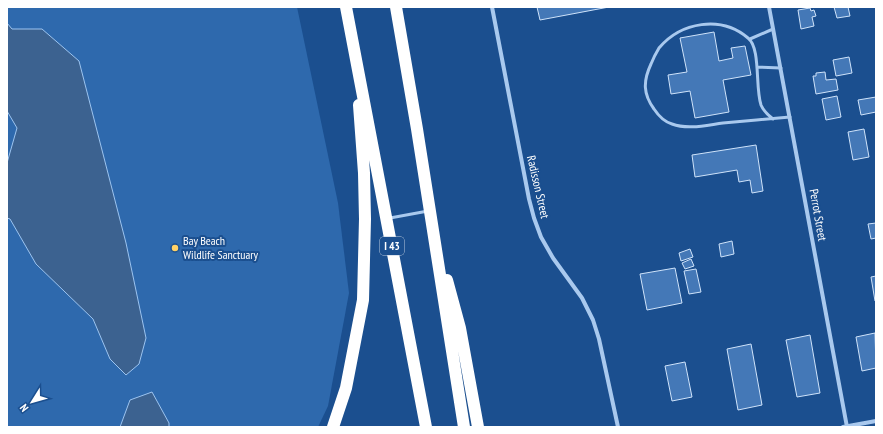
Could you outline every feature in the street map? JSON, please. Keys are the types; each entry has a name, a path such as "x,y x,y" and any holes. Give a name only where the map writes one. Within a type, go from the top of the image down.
{"highway":[{"name":"I 43","path":"346,7 426,427"},
{"path":"396,7 464,427"},
{"path":"333,427 346,388 363,300 365,219 364,173 357,66"},
{"path":"430,211 460,328 478,427"}],"street":[{"name":"Radisson Street","path":"492,7 529,200 534,218 541,237 553,258 582,298 593,320 599,339 618,427"},
{"name":"Perrot Street","path":"769,7 846,427"},
{"path":"846,427 876,421"}],"lane":[{"path":"773,119 761,106 758,92 756,58 750,39 736,29 715,24 699,24 674,35 658,49 646,76 645,93 648,101 657,113 663,119 672,124 684,127 773,119 790,117"},
{"path":"750,39 773,29"},
{"path":"757,67 781,68"},
{"path":"387,218 430,211"}],"shaded area":[{"name":"Bay Beach Wildlife Sanctuary","path":"7,7 297,7 338,203 349,293 328,406 318,427 7,427"},
{"path":"7,23 12,29 42,29 79,61 126,243 146,338 139,364 126,375 110,359 93,319 36,264 10,219 7,218 7,163 17,128 7,111"},
{"path":"152,392 169,423 169,427 120,427 130,400"}],"building":[{"path":"537,7 609,7 540,20"},
{"path":"834,7 848,7 850,16 837,18"},
{"path":"810,8 811,11 814,10 816,16 812,17 814,26 801,29 798,10"},
{"path":"714,32 719,61 733,58 731,48 745,46 751,75 723,80 729,112 695,118 690,91 671,94 668,75 687,72 680,38"},
{"path":"849,57 852,73 836,76 833,60"},
{"path":"825,72 826,80 836,79 838,90 816,94 813,76 816,76 816,73"},
{"path":"837,96 841,117 826,120 822,99"},
{"path":"876,97 876,112 861,115 858,100"},
{"path":"864,129 869,157 853,160 848,132"},
{"path":"756,145 763,191 752,193 750,180 739,182 737,170 695,177 692,155"},
{"path":"876,223 876,238 871,239 868,224"},
{"path":"732,241 734,254 721,257 719,244"},
{"path":"690,249 693,257 681,261 679,253"},
{"path":"691,259 694,266 685,269 682,263"},
{"path":"675,268 682,303 647,310 640,274"},
{"path":"696,269 701,292 689,294 684,271"},
{"path":"876,276 876,301 875,301 871,277"},
{"path":"875,333 876,368 862,371 856,337"},
{"path":"810,335 820,393 797,397 786,340"},
{"path":"751,344 762,405 738,410 727,349"},
{"path":"685,362 692,397 672,401 665,366"}],"place":[{"name":"Bay Beach Wildlife Sanctuary","path":"175,248"}]}
